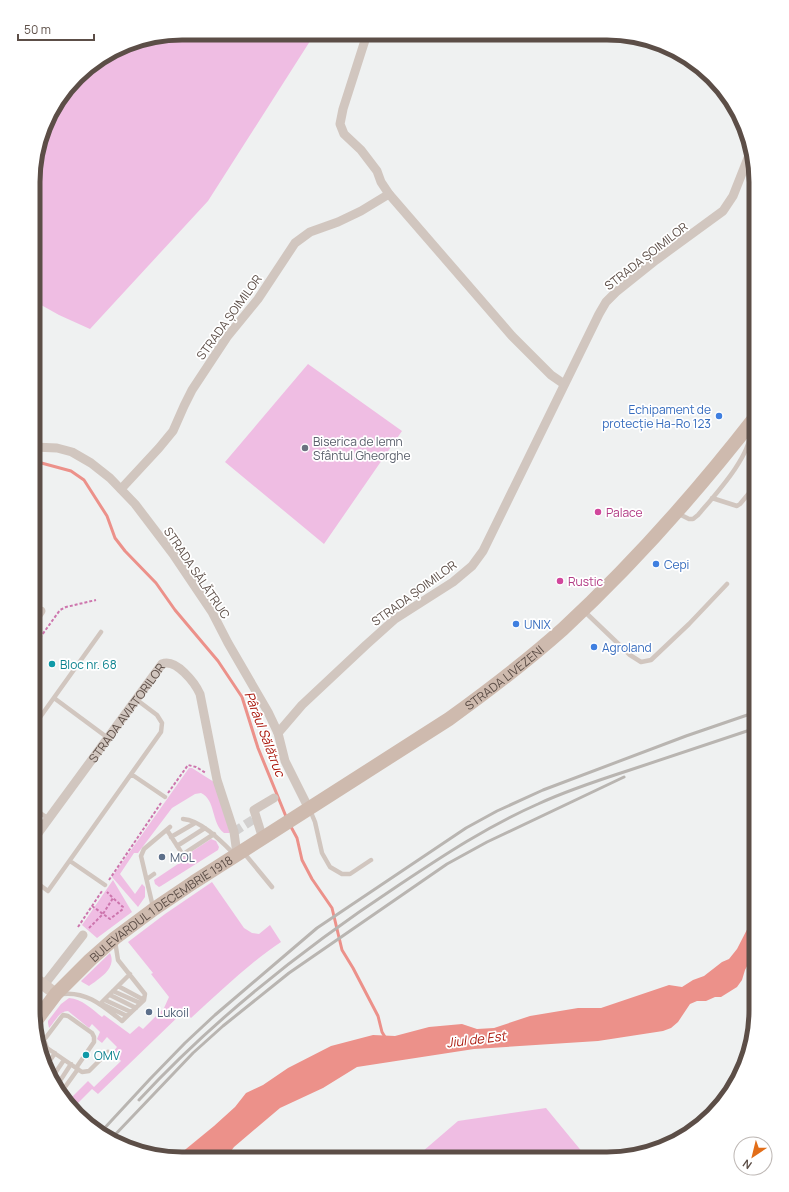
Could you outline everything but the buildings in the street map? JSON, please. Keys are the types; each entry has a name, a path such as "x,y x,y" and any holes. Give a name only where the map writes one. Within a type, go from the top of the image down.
{"main road":[{"name":"STRADA LIVEZENI","path":"306,811 427,734 477,699 538,650 583,610 655,536 749,425"},
{"name":"BULEVARDUL 1 DECEMBRIE 1918","path":"40,1015 56,994 90,960 115,938 154,909 306,811"}],"street":[{"path":"365,40 343,109 340,124 344,134 361,150 377,171 381,182 389,194 512,336 550,375 564,384"},
{"name":"STRADA ȘOIMILOR","path":"278,733 302,705 329,678 395,619 453,582 472,566 483,551 564,384 606,302 656,260 723,211 733,196 747,160"},
{"name":"STRADA ȘOIMILOR","path":"121,489 173,431 189,396 223,343 240,319 258,299 295,243 310,232 361,212 389,194"},
{"name":"STRADA SĂLĂTRUC","path":"40,447 57,448 72,452 91,463 110,478 135,504 173,554 212,612 268,712 278,733 285,761 306,811"},
{"name":"STRADA AVIATORILOR","path":"40,831 162,664 166,662 189,677 200,694 217,780 234,832 239,854"},
{"path":"267,836 254,810 274,798"},
{"path":"44,985 80,932"},
{"path":"40,982 56,994"}],"lane":[{"path":"676,513 688,519 693,519 731,474 749,443"},
{"path":"712,498 737,506 749,493"},
{"path":"583,610 630,655 641,662 651,660 689,624 727,584"},
{"path":"40,717 101,632"},
{"path":"54,698 108,738"},
{"path":"40,885 48,891 161,732 162,723 157,715 137,700"},
{"path":"131,774 165,797"},
{"path":"306,811 315,822 322,853 330,867 342,874 350,874 371,860"},
{"path":"40,813 49,819"},
{"path":"183,819 195,822 214,834 239,854 272,887"},
{"path":"171,837 195,822"},
{"path":"177,846 205,828"},
{"path":"154,909 141,860 144,849 168,829 171,837 183,855"},
{"path":"173,861 214,834"},
{"path":"70,861 105,886"},
{"path":"147,880 154,874"},
{"path":"102,1002 122,1021 142,1002 145,994 118,960 115,938"},
{"path":"102,1002 130,974"},
{"path":"118,986 142,1002"},
{"path":"56,994 73,992 102,1002 129,1014"},
{"path":"111,993 142,1002"},
{"path":"111,993 136,1008"},
{"path":"64,1089 77,1069 94,1042 94,1037 92,1033 68,1016 63,1015 44,1040 47,1048 77,1069 85,1072 88,1071 108,1052"},
{"path":"50,1061 55,1053"},
{"path":"55,1073 64,1060"},
{"path":"59,1082 71,1064"}],"path":[{"path":"40,638 60,610 66,607 96,600"},
{"path":"105,886 188,765 203,770 217,780"},
{"path":"80,932 92,906 103,889 123,907 123,910 110,919 92,906"},
{"path":"80,932 103,914 113,898"}],"shaded area":[{"path":"311,40 208,201 90,329 40,304 40,173 45,145 51,128 59,111 75,88 95,69 111,59 136,48 163,41"},
{"path":"308,364 402,431 324,544 225,462"},
{"path":"189,768 192,768 214,782 230,833 224,833 220,829 209,801 206,796 201,793 195,794 172,808 138,853 134,853 120,874 135,894 142,884 145,887 145,897 138,907 112,877"},
{"path":"211,839 216,841 219,847 218,850 161,886 159,887 155,884 154,880 181,862 182,858"},
{"path":"113,880 132,912 97,938 82,925"},
{"path":"212,882 244,928 252,933 259,934 270,925 281,942 246,969 191,1018 184,1011 98,1094 92,1089 76,1105 70,1099 88,1081 94,1087 121,1061 113,1052 117,1047 107,1037 102,1043 97,1039 100,1032 92,1024 89,1028 68,1011 62,1013 49,1028 48,1021 61,1004 69,998 83,1002 102,1017 104,1015 130,1034 139,1026 143,1029 164,1008 169,997 151,974 153,973 128,942 165,914"},
{"path":"110,953 112,958 111,963 109,968 102,976 89,986 81,981"},
{"path":"546,1108 582,1152 422,1152 458,1121"}],"water":[{"name":"Jiul de Est","path":"749,926 749,963 742,980 737,987 721,997 715,997 706,1001 697,1001 690,1004 678,1022 671,1028 663,1031 598,1041 474,1049 357,1067 323,1088 280,1108 234,1147 230,1152 182,1152 235,1107 246,1093 263,1085 288,1068 331,1046 373,1035 395,1036 429,1027 462,1024 477,1029 494,1028 530,1016 578,1008 601,1008 669,985 682,987 693,980 704,976 722,962 729,959 737,949"}],"waterway":[{"name":"Pârâul Sălătruc","path":"40,463 71,471 84,480 107,516 115,538 125,551 156,583 175,610 218,661 242,697 258,748 287,819"},
{"name":"Pârâul Sălătruc","path":"290,825 297,838 302,860 312,879 332,908 342,950 378,1016 382,1032 385,1037"}],"tunnel":[{"path":"234,832 257,817"}],"railway":[{"path":"104,1129 185,1043 215,1015 317,928 466,828 497,811 543,790 686,736 749,714"},
{"path":"139,1100 168,1069 199,1040 230,1012 296,958 364,909 467,842 502,822 561,794 595,781 749,730"},
{"path":"115,1135 193,1053 223,1026 289,973 447,864 487,842 624,777"}],"place":[{"name":"Echipament de protecție Ha-Ro 123","path":"719,416"},
{"name":"Biserica de lemn Sfântul Gheorghe","path":"305,448"},
{"name":"Palace","path":"598,512"},
{"name":"Cepi","path":"656,564"},
{"name":"Rustic","path":"560,581"},
{"name":"UNIX","path":"516,624"},
{"name":"Agroland","path":"594,647"},
{"name":"Bloc nr. 68","path":"52,664"},
{"name":"MOL","path":"162,857"},
{"name":"Lukoil","path":"149,1012"},
{"name":"OMV","path":"86,1055"}]}
